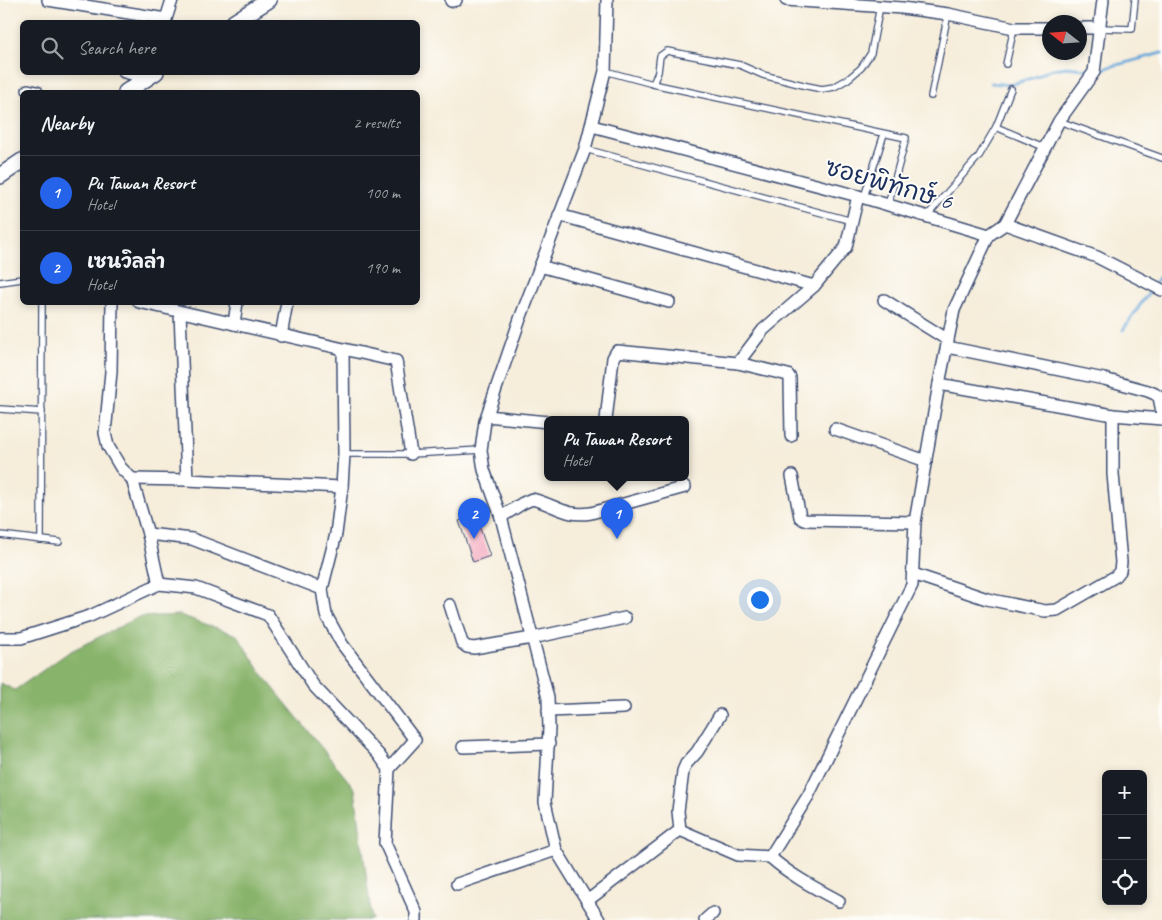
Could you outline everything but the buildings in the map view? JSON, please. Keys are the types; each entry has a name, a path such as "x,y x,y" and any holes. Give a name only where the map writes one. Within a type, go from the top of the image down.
{"main road":[{"path":"237,20 269,0"},
{"path":"129,90 148,79"},
{"path":"0,176 20,162"}],"street":[{"path":"48,0 160,20"},
{"path":"166,20 172,0"},
{"path":"599,920 556,850 545,802 549,744 548,698 501,518 484,470 481,450 487,416 520,319 559,215 586,150 605,71 606,0"},
{"path":"786,0 880,6 948,14 1014,28 1042,28"},
{"path":"770,857 808,796 912,585 915,522 954,310 989,235 1005,224 1060,121 1093,72 1103,0"},
{"path":"1087,28 1100,28"},
{"path":"134,75 148,79"},
{"name":"ซอยพิทักษ์ 6","path":"592,126 861,196 989,235"},
{"path":"738,363 763,330 814,286 846,247 852,221 861,196"},
{"path":"559,215 814,286"},
{"path":"1005,224 1097,257 1162,290"},
{"path":"540,266 669,302"},
{"path":"884,300 947,344 1148,391 1155,394 1158,398 1162,412"},
{"path":"112,305 111,372 105,433 108,446 121,468 132,479 148,534 158,584"},
{"path":"150,305 396,361 411,454"},
{"path":"234,324 237,305"},
{"path":"281,336 286,305"},
{"path":"180,313 187,480"},
{"path":"343,350 344,454 342,487 336,534 322,589 326,615 342,644 415,740 389,769"},
{"path":"606,416 613,358 617,351 738,363 788,375 790,378 791,436"},
{"path":"939,384 1113,415 1162,419"},
{"path":"912,574 987,599 1045,611 1056,610 1116,576 1120,571 1121,562 1113,474 1113,415"},
{"path":"487,416 544,422"},
{"path":"836,429 926,461"},
{"path":"792,476 800,517 804,520 915,522"},
{"path":"132,479 342,487"},
{"path":"501,518 532,499 566,513 577,515 591,513 685,487"},
{"path":"148,534 192,540 322,589"},
{"path":"0,638 21,638 90,616 158,584 196,588 268,615 313,685 379,755 389,769 385,843 416,912 416,920"},
{"path":"450,605 462,643 467,647 474,648 626,618"},
{"path":"548,711 624,708"},
{"path":"680,830 678,811 683,771 720,715"},
{"path":"463,747 549,744"},
{"path":"680,830 738,855 770,857 810,886 839,901"},
{"path":"587,901 680,830"},
{"path":"456,884 556,850"}],"lane":[{"path":"1100,28 1132,29 1134,0"},
{"path":"653,84 658,72 660,56 667,51 740,65 763,75 807,86 834,87 862,68 872,53 880,6"},
{"path":"931,96 948,14"},
{"path":"1006,64 1014,28"},
{"path":"605,71 653,84 906,138 888,205"},
{"path":"926,217 979,156 996,127 1012,89"},
{"path":"1060,121 1162,158"},
{"path":"996,127 1046,148"},
{"path":"861,196 884,134"},
{"path":"586,150 852,221"},
{"path":"0,282 20,279"},
{"path":"41,540 42,305"},
{"path":"0,409 42,412"},
{"path":"344,454 411,454 481,450"},
{"path":"0,535 59,542"}],"green space":[{"path":"180,615 237,635 263,675 355,789 372,920 0,920 0,683 15,690 69,652 139,617"}],"waterway":[{"path":"1098,70 1162,53"},
{"path":"991,83 1010,85 1059,68 1092,70"},
{"path":"1155,283 1162,274"},
{"path":"1123,330 1151,289"}],"place":[{"name":"เซนวิลล่า","path":"474,539"},
{"name":"Pu Tawan Resort","path":"617,539"}]}
